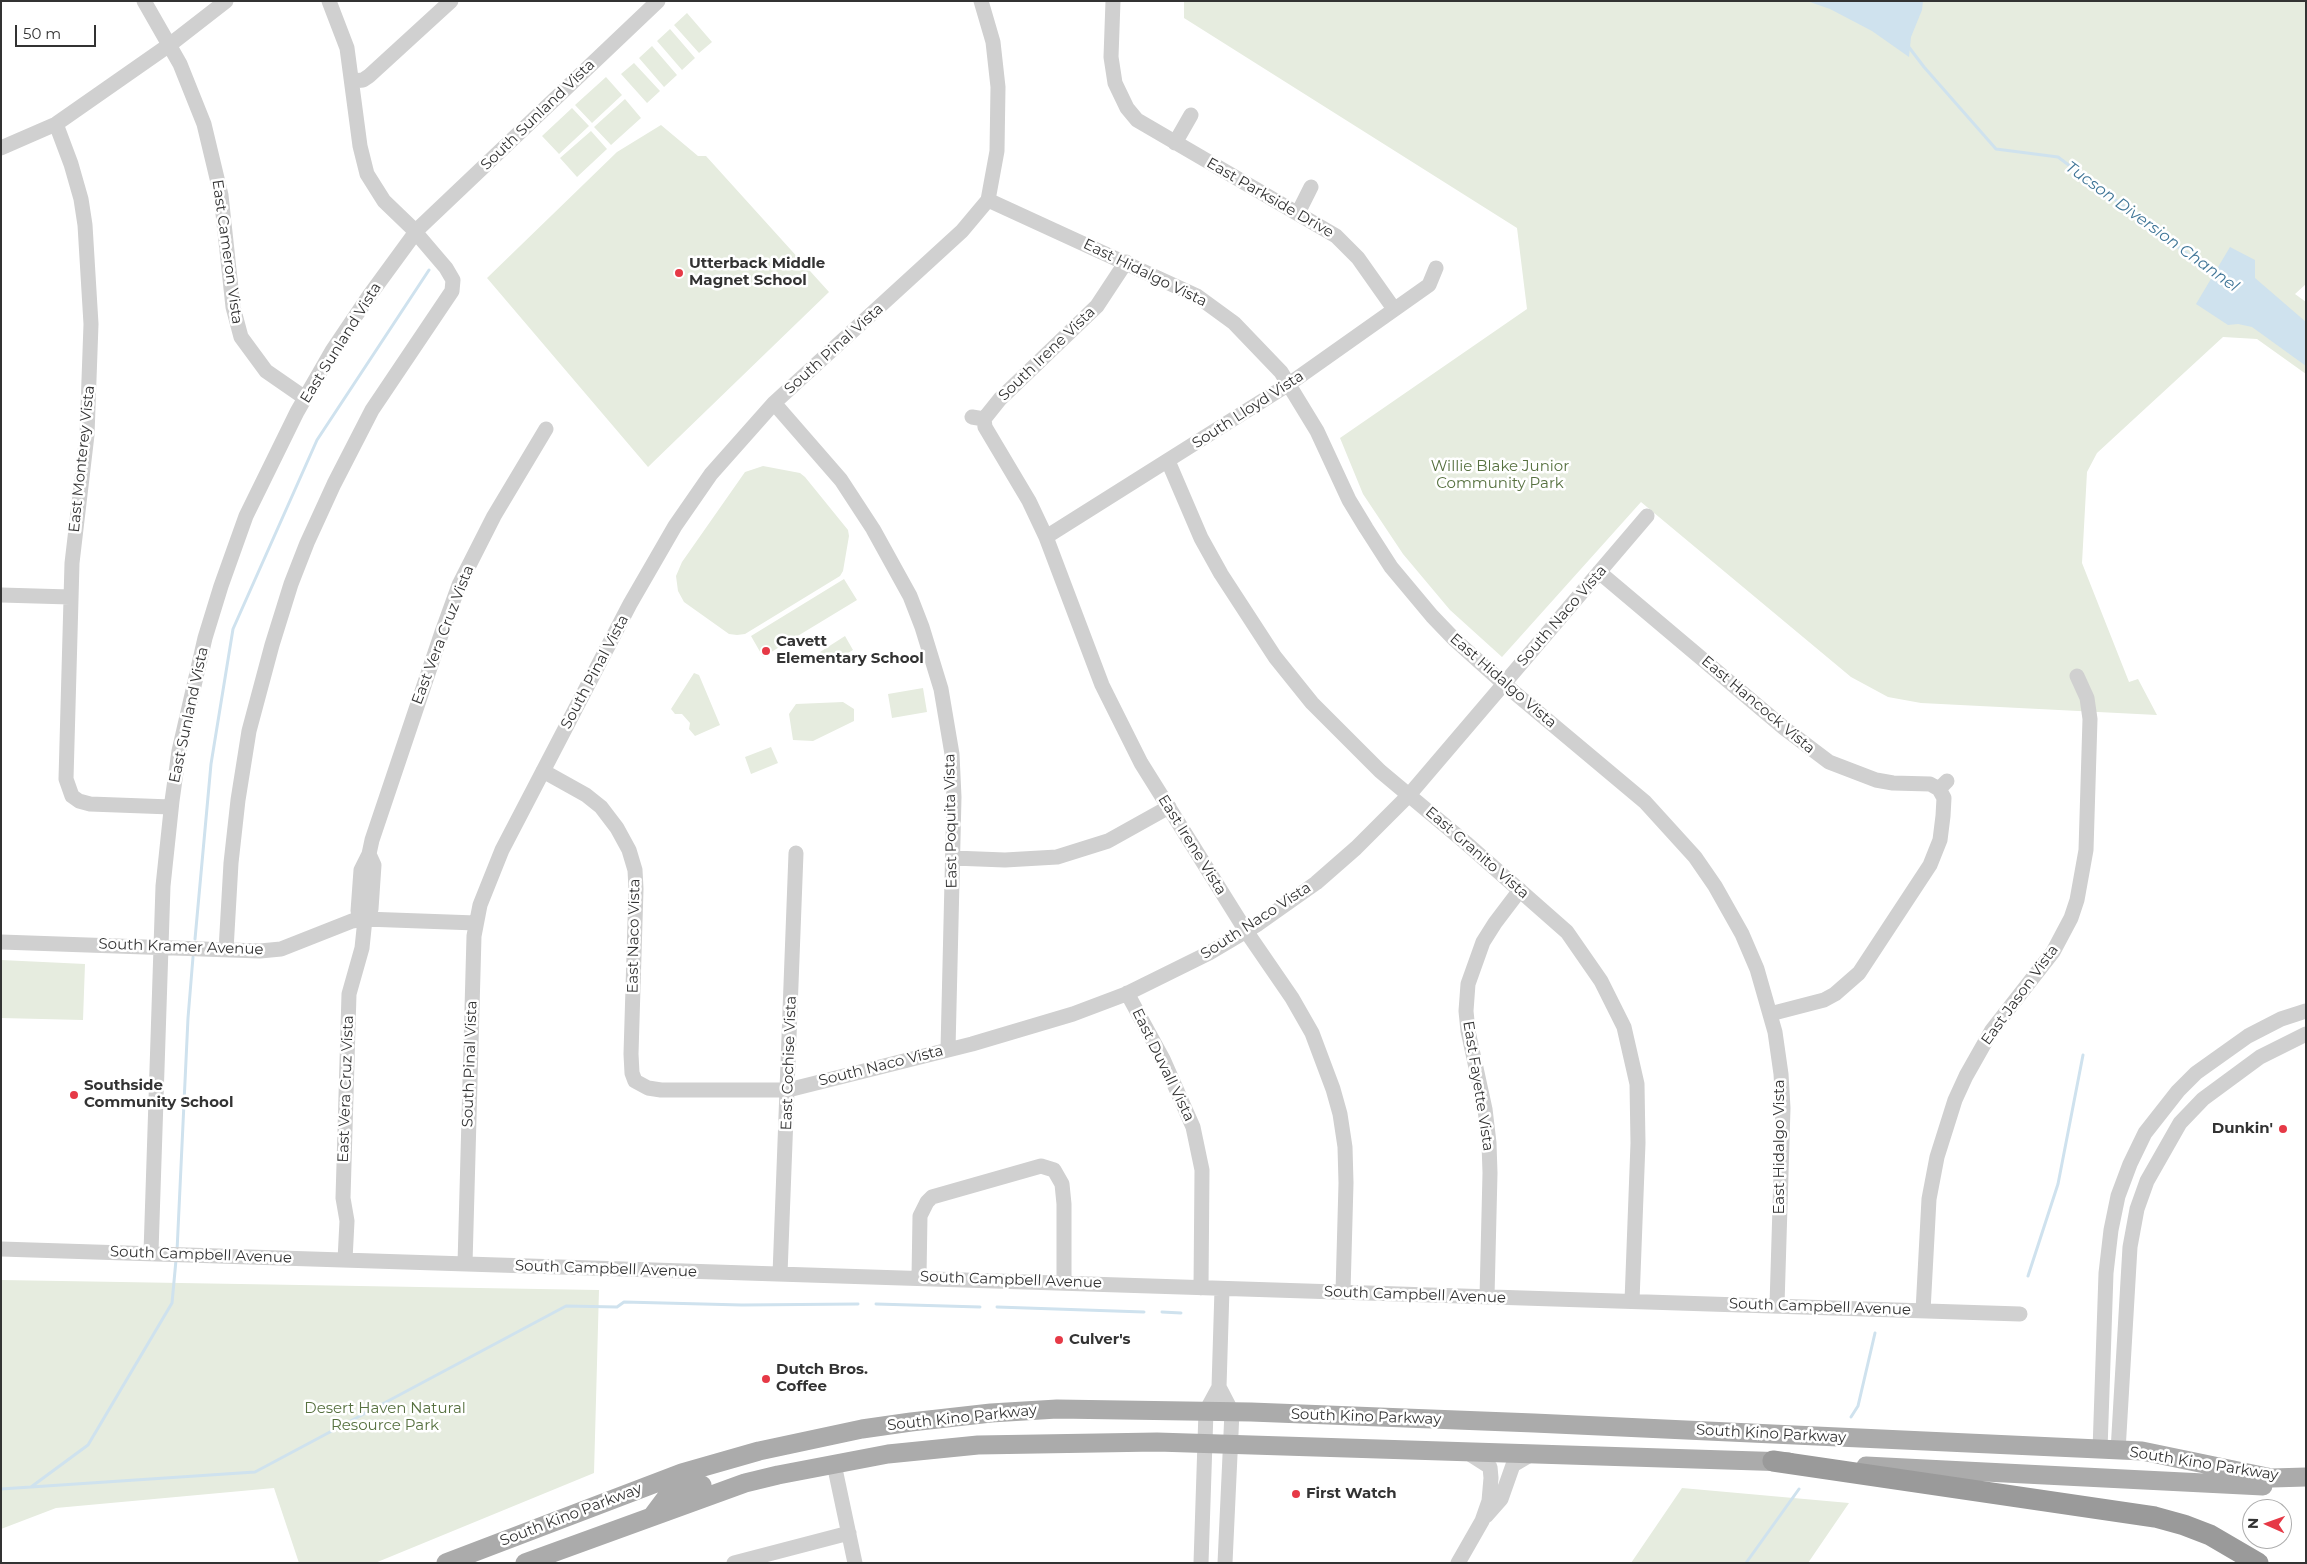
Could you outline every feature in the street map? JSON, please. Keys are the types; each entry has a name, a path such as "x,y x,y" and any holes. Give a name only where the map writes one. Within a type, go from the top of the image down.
{"highway":[{"path":"1773,1462 2155,1517 2210,1535 2258,1563"}],"main road":[{"name":"South Kino Parkway","path":"446,1563 682,1473 754,1453 862,1429 991,1413 1057,1409 1232,1412 1665,1429 2142,1451 2272,1478 2306,1477"},
{"path":"1663,1459 1665,1429"},
{"name":"South Kino Parkway","path":"525,1563 746,1483 896,1453 997,1444 1092,1442 1231,1444 1773,1462 2306,1488"},
{"path":"2098,1478 2100,1450"},
{"path":"2118,1451 2118,1479"},
{"path":"652,1516 668,1495 754,1468 756,1463 754,1453"}],"street":[{"name":"East Cameron Vista","path":"144,1 170,44 194,98 212,154 221,194 233,307 240,337 266,370 305,398"},
{"path":"1,148 56,124 170,44 226,1"},
{"path":"226,950 231,863 238,800 249,731 272,645 291,584 334,484 372,410 452,291 453,280 417,230 384,202 367,174 357,128 347,48 329,1"},
{"path":"352,81 363,80 369,76 452,1"},
{"name":"South Sunland Vista","path":"417,230 658,1"},
{"path":"981,1 993,42 997,79 997,151 988,200"},
{"name":"East Parkside Drive","path":"1113,1 1111,58 1115,83 1127,108 1137,120 1336,236 1347,246 1394,309"},
{"path":"1175,143 1191,115"},
{"name":"East Monterey Vista","path":"56,124 71,164 82,208 89,270 91,324 88,428 72,562 70,597 66,780 72,796 79,801 90,804 171,807"},
{"path":"1298,213 1312,187"},
{"name":"East Hidalgo Vista","path":"988,200 1197,296 1215,308 1268,356 1289,384 1317,431 1349,500 1391,567 1455,640 1645,802 1695,856 1715,886 1742,934 1757,969 1770,1014 1781,1074 1783,1108 1777,1306"},
{"name":"South Pinal Vista","path":"465,1264 473,946 480,905 502,850 630,604 675,526 711,474 774,403 962,231 988,200"},
{"name":"East Sunland Vista","path":"151,1252 163,881 171,807 191,698 221,586 246,516 267,472 305,398 332,351 417,230"},
{"name":"South Irene Vista","path":"978,418 1098,306 1126,262"},
{"name":"South Lloyd Vista","path":"1046,537 1289,384 1429,285 1436,268"},
{"name":"East Poquita Vista","path":"774,403 841,480 873,529 910,596 922,627 941,689 952,754 954,797 948,1049"},
{"name":"East Irene Vista","path":"978,418 1019,481 1046,537 1102,685 1141,763 1246,931 1292,998 1312,1033 1339,1109 1345,1147 1343,1292"},
{"name":"East Vera Cruz Vista","path":"345,1260 347,1221 343,1198 349,994 362,948 365,919 358,910 361,870 370,854 372,840 459,585 494,516 546,429"},
{"name":"East Granito Vista","path":"1168,461 1201,538 1240,606 1275,657 1312,703 1349,742 1567,932 1601,981 1624,1027 1637,1084 1637,1161 1632,1301"},
{"name":"South Naco Vista","path":"631,1085 661,1090 788,1090 948,1049 1073,1014 1127,993 1209,954 1316,883 1356,848 1409,795 1647,516"},
{"name":"East Hancock Vista","path":"1599,572 1784,728 1828,762 1876,780 1893,783 1943,785 1944,816 1940,840 1930,865 1859,973 1842,989 1824,1000 1770,1014"},
{"path":"1,595 70,597"},
{"name":"East Jason Vista","path":"1923,1311 1929,1200 1937,1157 1955,1100 1992,1030 2053,952 2071,918 2077,900 2086,850 2090,719 2087,698 2077,676"},
{"name":"East Naco Vista","path":"543,771 586,795 601,807 618,828 629,850 635,870 631,1085"},
{"path":"953,858 1005,860 1057,857 1108,841 1168,807"},
{"name":"East Cochise Vista","path":"780,1274 796,853"},
{"name":"East Fayette Vista","path":"1486,1297 1490,1173 1489,1143 1485,1109 1468,1031 1466,1011 1468,984 1483,942 1494,922 1520,890"},
{"name":"South Kramer Avenue","path":"1,942 161,946 260,951 281,949 352,921 365,919 476,923"},
{"name":"East Duvall Vista","path":"1127,993 1163,1059 1193,1127 1202,1170 1201,1288"},
{"path":"2100,1450 2109,1247 2118,1196 2130,1164 2146,1133 2178,1091 2196,1073 2248,1036 2281,1020 2306,1011"},
{"path":"2118,1451 2130,1247 2137,1209 2147,1181 2180,1123 2203,1099 2260,1057 2306,1034"},
{"path":"919,1277 920,1216 922,1208 932,1197 1034,1167 1059,1166 1059,1175 1064,1191 1064,1282"},
{"name":"South Campbell Avenue","path":"1,1249 151,1252 465,1264 919,1277 1222,1289 2020,1314"},
{"path":"1201,1563 1206,1411 1219,1387 1222,1289"},
{"path":"1219,1387 1232,1412 1225,1563"},
{"path":"1458,1563 1482,1521 1489,1501 1490,1467 1468,1452"},
{"path":"1482,1521 1501,1499 1513,1465 1530,1454"},
{"path":"834,1464 855,1563"},
{"path":"734,1563 849,1533"}],"green space":[{"name":"Willie Blake Junior Community Park","path":"1184,1 2306,1 2306,284 2295,294 2306,302 2306,374 2257,339 2223,337 2097,453 2087,472 2082,563 2129,682 2138,679 2157,715 1921,703 1888,697 1851,677 1641,502 1502,657 1450,610 1403,554 1363,494 1340,438 1527,309 1517,228 1184,18"},
{"path":"687,13 712,42 699,53 674,25"},
{"path":"670,29 695,58 682,70 657,41"},
{"path":"652,46 677,75 664,87 639,58"},
{"path":"634,63 660,91 647,103 621,74"},
{"path":"606,77 622,95 592,123 575,105"},
{"path":"625,99 641,118 611,145 594,127"},
{"path":"572,108 589,126 559,154 542,136"},
{"path":"661,125 698,156 706,156 829,292 648,467 487,278 617,152"},
{"path":"591,131 607,149 577,177 560,158"},
{"path":"763,466 800,473 848,530 849,536 843,571 840,576 745,634 729,634 684,602 678,591 676,576 682,562 745,472"},
{"path":"844,579 857,600 763,657 751,636"},
{"path":"845,636 853,650 828,665 820,652"},
{"path":"694,673 699,675 720,725 695,736 689,729 690,723 682,714 675,714 671,709"},
{"path":"923,688 927,712 892,718 888,694"},
{"path":"843,702 854,709 854,721 813,741 793,740 789,714 796,704"},
{"path":"771,747 778,763 751,774 745,757"},
{"path":"1,960 85,964 83,1020 1,1018"},
{"name":"Desert Haven Natural Resource Park","path":"1,1280 599,1290 594,1473 375,1563 299,1563 274,1488 56,1508 1,1529"},
{"path":"1682,1488 1849,1503 1808,1563 1631,1563"}],"water":[{"path":"1807,1 1923,1 1922,10 1911,37 1909,57 1872,31 1830,9"},
{"name":"Tucson Diversion Channel","path":"2230,247 2255,260 2255,278 2306,322 2306,366 2252,327 2238,324 2228,325 2196,304"}],"waterway":[{"name":"Tucson Diversion Channel","path":"1908,46 1996,149 2058,157 2217,276"},
{"path":"195,939 211,764 233,629 317,440 429,270"},
{"path":"177,1251 188,1018 193,957"},
{"path":"2028,1276 2058,1184 2083,1055"},
{"path":"31,1487 88,1445 172,1303 176,1260"},
{"path":"1,1489 255,1472 566,1306 617,1307 624,1302 742,1305 858,1304"},
{"path":"876,1304 980,1307"},
{"path":"997,1307 1144,1312"},
{"path":"1162,1312 1181,1313"},
{"path":"1851,1417 1858,1406 1875,1333"},
{"path":"1746,1563 1799,1489"}],"place":[{"name":"Utterback Middle Magnet School","path":"679,273"},
{"name":"Cavett Elementary School","path":"766,651"},
{"name":"Southside Community School","path":"74,1095"},
{"name":"Dunkin'","path":"2283,1129"},
{"name":"Culver's","path":"1059,1340"},
{"name":"Dutch Bros. Coffee","path":"766,1379"},
{"name":"First Watch","path":"1296,1494"}]}
